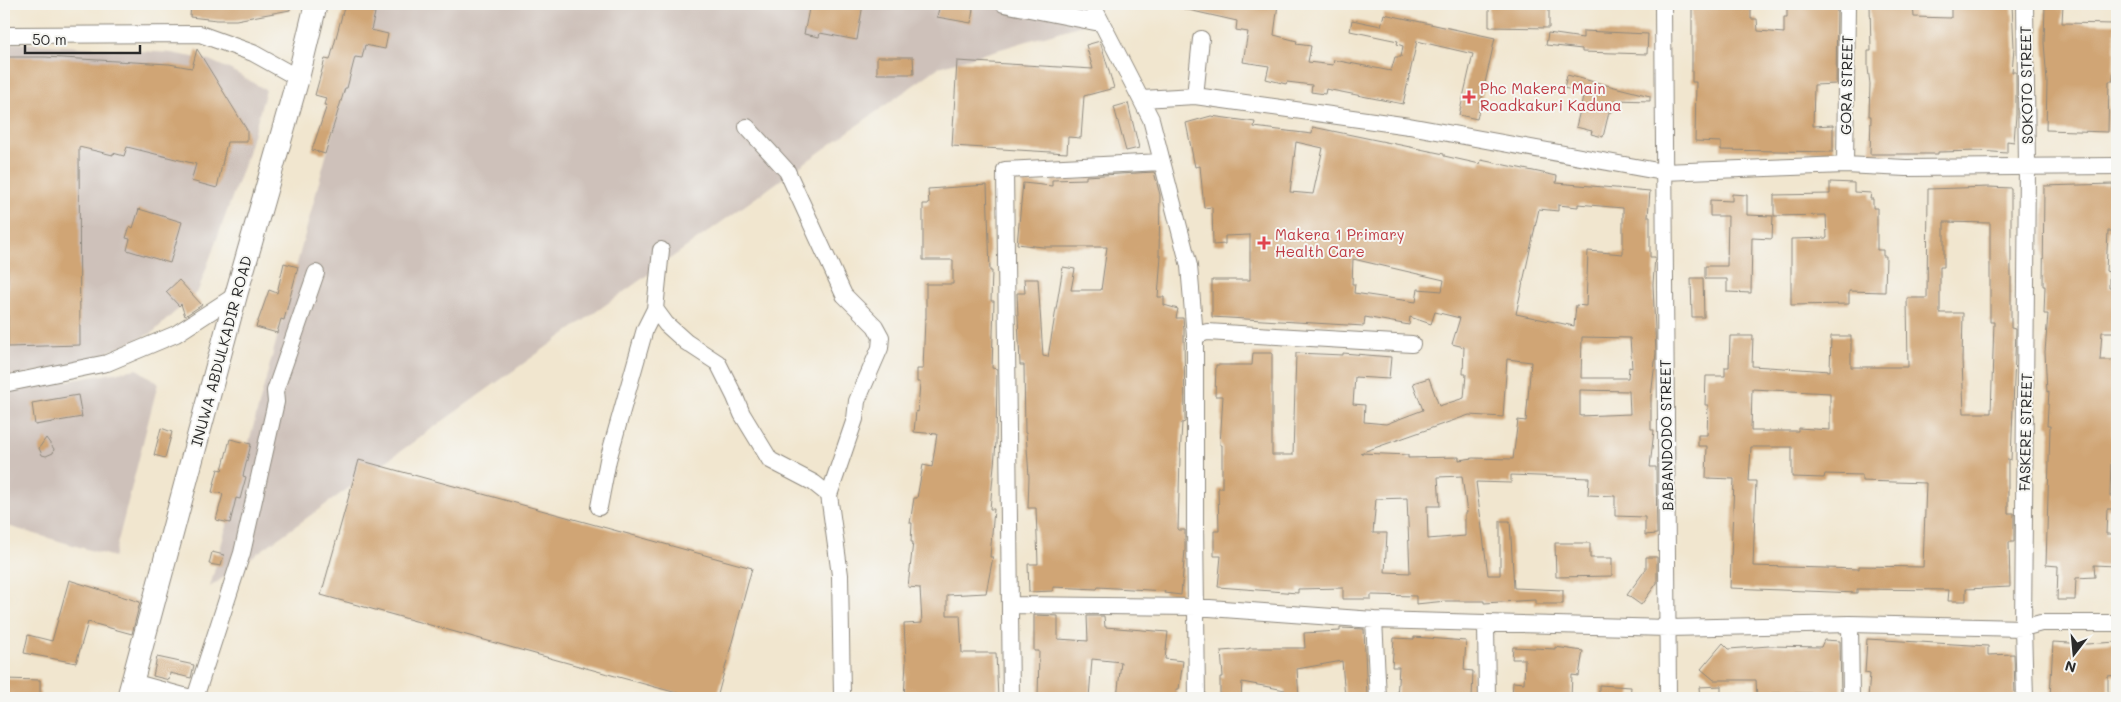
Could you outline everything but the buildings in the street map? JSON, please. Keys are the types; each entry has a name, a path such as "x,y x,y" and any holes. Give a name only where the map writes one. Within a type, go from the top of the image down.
{"main road":[{"name":"INUWA ABDULKADIR ROAD","path":"130,690 236,295 298,78 316,4"}],"street":[{"path":"1004,4 1100,22"},
{"path":"1092,4 1151,119 1189,266 1195,336 1197,698"},
{"name":"BABANDODO STREET","path":"1663,4 1668,698"},
{"name":"GORA STREET","path":"1845,165 1847,4"},
{"name":"SOKOTO STREET","path":"2025,4 2027,166"},
{"path":"4,35 200,34 253,53 298,78"},
{"path":"1195,96 1201,39"},
{"path":"1142,99 1195,96 1409,126 1663,172 1845,165 1906,168 2117,166"},
{"path":"747,127 787,171 844,295 875,326 881,337 880,348 857,401 855,419 829,494 840,575 842,695 844,698"},
{"path":"1011,698 1005,170 1161,162"},
{"name":"FASKERE STREET","path":"2024,698 2027,166"},
{"path":"599,507 613,441 645,329 655,309 661,250"},
{"path":"195,698 242,553 276,402 275,391 316,273"},
{"path":"4,384 107,363 176,334 236,295"},
{"path":"655,309 666,324 686,342 718,363 742,414 770,460 814,482 829,494"},
{"path":"1195,336 1207,332 1412,344"},
{"path":"1010,605 1196,607 1374,620 1668,628 1850,624 2023,628 2041,623 2117,623"},
{"path":"1374,620 1378,698"},
{"path":"1486,624 1487,698"},
{"path":"1850,624 1851,698"},
{"path":"130,690 190,698"}],"shaded area":[{"path":"367,4 1078,4 1082,25 939,67 210,587"},
{"path":"4,42 171,53 209,60 266,90 247,156 198,291 152,333 77,365 4,377"},
{"path":"137,369 158,383 114,557 4,525 4,392"}],"place":[{"name":"Phc Makera Main Roadkakuri Kaduna","path":"1469,97"},
{"name":"Makera 1 Primary Health Care","path":"1264,243"}]}
